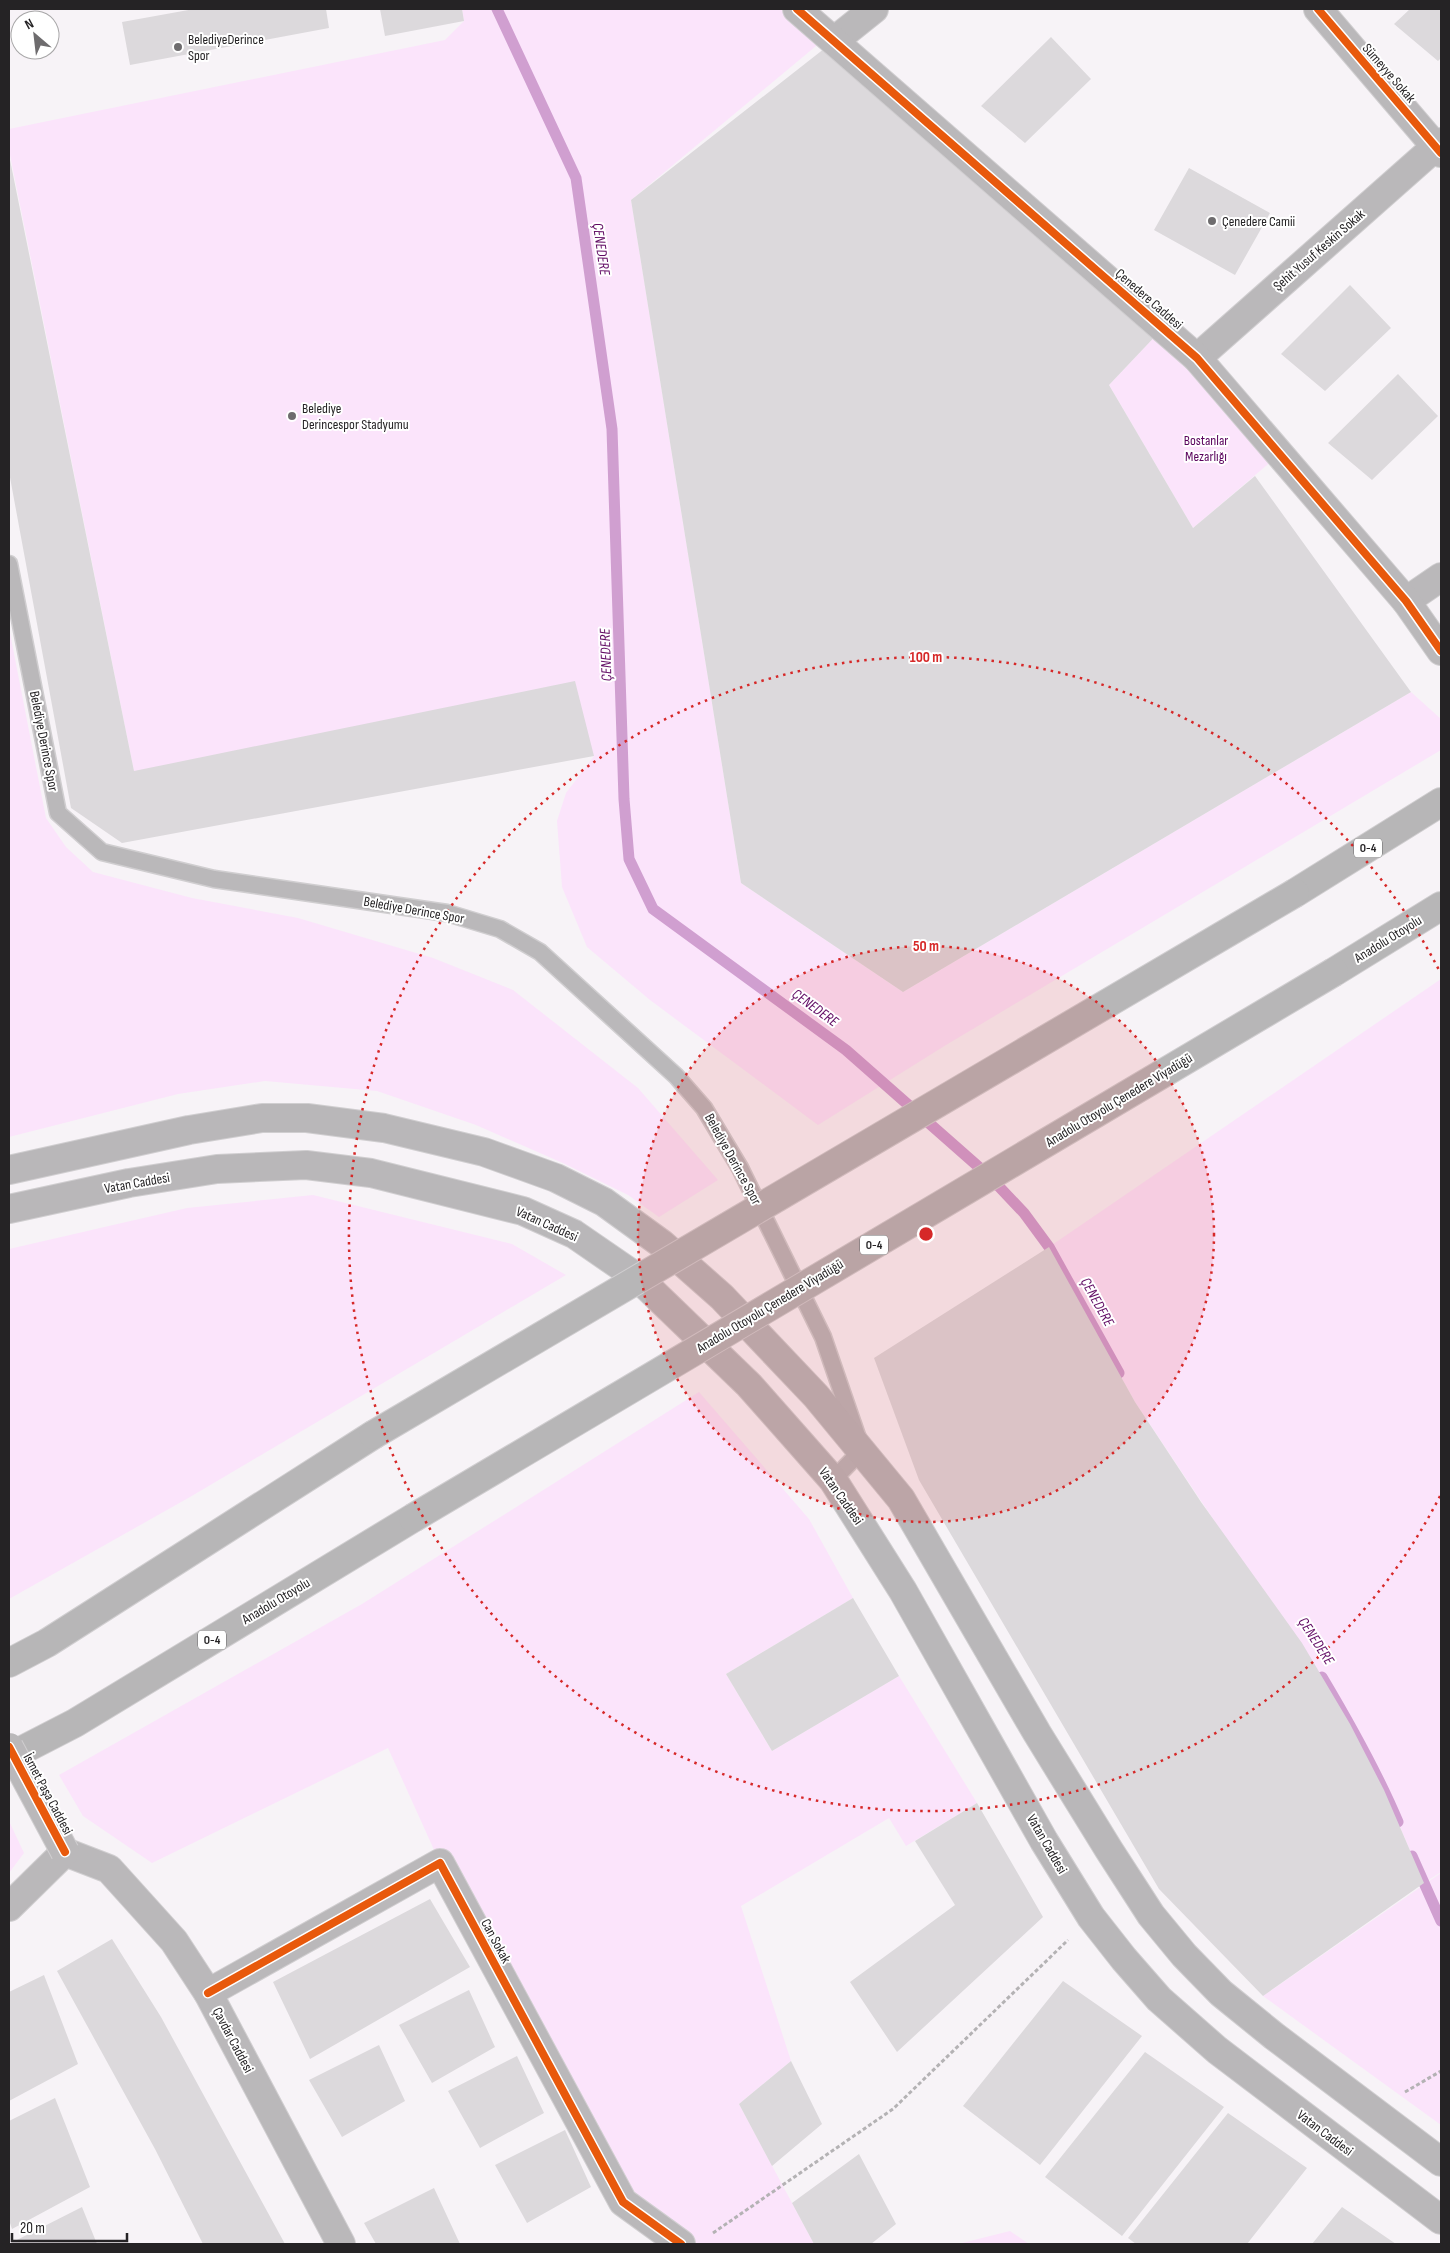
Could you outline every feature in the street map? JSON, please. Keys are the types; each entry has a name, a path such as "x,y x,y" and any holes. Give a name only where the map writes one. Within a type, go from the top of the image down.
{"highway":[{"name":"O-4","path":"9,1663 47,1643 373,1436 1295,893 1441,802"},
{"name":"Anadolu Otoyolu","path":"1334,972 1441,906"},
{"name":"Anadolu Otoyolu Çenedere Viyadüğü","path":"413,1518 1334,972"},
{"name":"Anadolu Otoyolu","path":"9,1757 75,1723 413,1518"}],"main road":[{"path":"9,1170 188,1130 262,1118 307,1118 384,1128 484,1152 556,1178 604,1202 662,1244 722,1296 816,1396 901,1499 1037,1733 1151,1915 1184,1955 1221,1993 1274,2036 1441,2162"},
{"name":"Vatan Caddesi","path":"9,1209 129,1183 217,1169 306,1165 371,1173 522,1211 574,1234 638,1278 749,1385 833,1480 903,1591 1044,1840 1091,1918 1124,1960 1159,1999 1217,2050 1441,2220"}],"street":[{"name":"Çenedere Caddesi","path":"797,9 1197,358 1406,601 1441,651"},
{"path":"834,41 874,9"},
{"name":"Sümeyye Sokak","path":"1318,9 1440,147"},
{"name":"Şehit Yusuf Keskin Sokak","path":"1197,358 1440,147"},
{"path":"1406,601 1441,578"},
{"name":"İsmet Paşa Caddesi","path":"9,1747 65,1852"},
{"path":"9,1907 65,1852"},
{"name":"Çavdar Caddesi","path":"65,1852 109,1869 174,1941 208,1993 341,2244"},
{"name":"Can Sokak","path":"208,1993 440,1864 623,2202 692,2241"}],"lane":[{"name":"Belediye Derince Spor","path":"9,564 58,813 102,852 214,879 447,913 500,929 540,952 676,1076 704,1108 740,1168 823,1337 862,1450"},
{"path":"833,1480 862,1450"}],"path":[{"path":"692,2241 893,2110 1091,1918"},
{"path":"1398,2096 1441,2070"}],"green space":[{"path":"462,9 797,9 828,36 631,200 741,883 903,992 1411,692 1441,719 1441,750 946,1045 818,1125 650,1000 587,947 562,887 557,821 566,793 594,756 134,771 9,150 9,129 445,40 464,21"},
{"name":"Bostanlar Mezarlığı","path":"1163,328 1280,454 1193,528 1109,385"},
{"path":"9,628 46,818 66,847 93,872 192,898 298,918 433,958 513,990 638,1088 718,1180 659,1217 628,1195 565,1164 476,1125 377,1091 265,1081 178,1094 9,1137"},
{"path":"1441,979 1441,1872 1424,1883 1384,1790 1350,1724 1135,1402 1049,1247"},
{"path":"313,1195 512,1244 566,1275 190,1497 9,1599 9,1249 187,1208"},
{"path":"699,1392 809,1519 853,1598 726,1674 772,1751 899,1676 977,1803 906,1846 889,1818 741,1906 791,2061 739,2104 814,2244 672,2244 623,2202 440,1863 388,1748 152,1863 83,1816 59,1775 362,1604"},
{"path":"9,1821 24,1853 9,1873"},
{"path":"1441,1873 1441,2125 1263,1996"},
{"path":"1010,2231 1029,2244 958,2244"}],"building":[{"name":"BelediyeDerince Spor","path":"194,9 326,9 329,28 130,65 122,22"},
{"path":"380,9 462,9 464,21 385,36"},
{"path":"1410,9 1441,9 1441,58 1438,61 1394,24"},
{"path":"1051,37 1091,79 1025,143 981,106"},
{"path":"834,41 1163,328 1109,385 1193,528 1255,476 1411,692 903,992 741,883 631,200"},
{"path":"9,155 134,771 575,681 594,756 122,843 71,808 9,472"},
{"name":"Çenedere Camii","path":"1189,168 1270,213 1235,275 1154,230"},
{"path":"1350,285 1391,328 1325,391 1281,354"},
{"path":"1398,374 1438,416 1372,480 1328,443"},
{"path":"1049,1247 1135,1402 1201,1502 1302,1643 1350,1724 1384,1790 1424,1883 1263,1996 1159,1889 919,1480 874,1358"},
{"path":"853,1598 899,1676 772,1751 726,1674"},
{"path":"977,1803 1043,1917 897,2052 850,1982 955,1905 915,1841"},
{"path":"430,1899 470,1967 310,2059 273,1982"},
{"path":"112,1939 161,2017 285,2244 203,2244 155,2149 57,1971"},
{"path":"44,1975 78,2064 9,2101 9,1992"},
{"path":"1063,1981 1142,2036 1040,2165 963,2106"},
{"path":"469,1990 495,2047 432,2083 399,2025"},
{"path":"379,2045 405,2101 342,2137 309,2080"},
{"path":"1145,2052 1224,2107 1122,2236 1045,2177"},
{"path":"517,2056 544,2113 480,2148 448,2091"},
{"path":"791,2061 822,2124 772,2166 739,2104"},
{"path":"55,2098 90,2187 12,2229 9,2220 9,2121"},
{"path":"1228,2113 1307,2168 1247,2244 1136,2244 1128,2238"},
{"path":"565,2130 591,2187 527,2223 495,2165"},
{"path":"859,2154 896,2224 871,2244 814,2244 792,2203"},
{"path":"434,2188 460,2244 376,2244 364,2223"},
{"path":"82,2207 97,2244 9,2244"},
{"path":"1342,2207 1396,2244 1312,2244"}],"waterway":[{"name":"ÇENEDERE","path":"497,9 576,178 612,429 624,799 629,859 653,909 846,1050 989,1176 1024,1213 1049,1247 1119,1373"},
{"name":"ÇENEDERE","path":"1322,1677 1363,1748 1398,1822"},
{"name":"ÇENEDERE","path":"1412,1856 1441,1921"}],"cycle path":[{"path":"797,9 1197,358 1406,601 1441,651"},
{"path":"1318,9 1441,153"},
{"path":"9,1747 65,1852"},
{"path":"208,1993 440,1863 623,2202 681,2244"}],"place":[{"name":"BelediyeDerince Spor","path":"178,47"},
{"name":"Çenedere Camii","path":"1212,221"},
{"name":"Belediye Derincespor Stadyumu","path":"292,416"}]}
